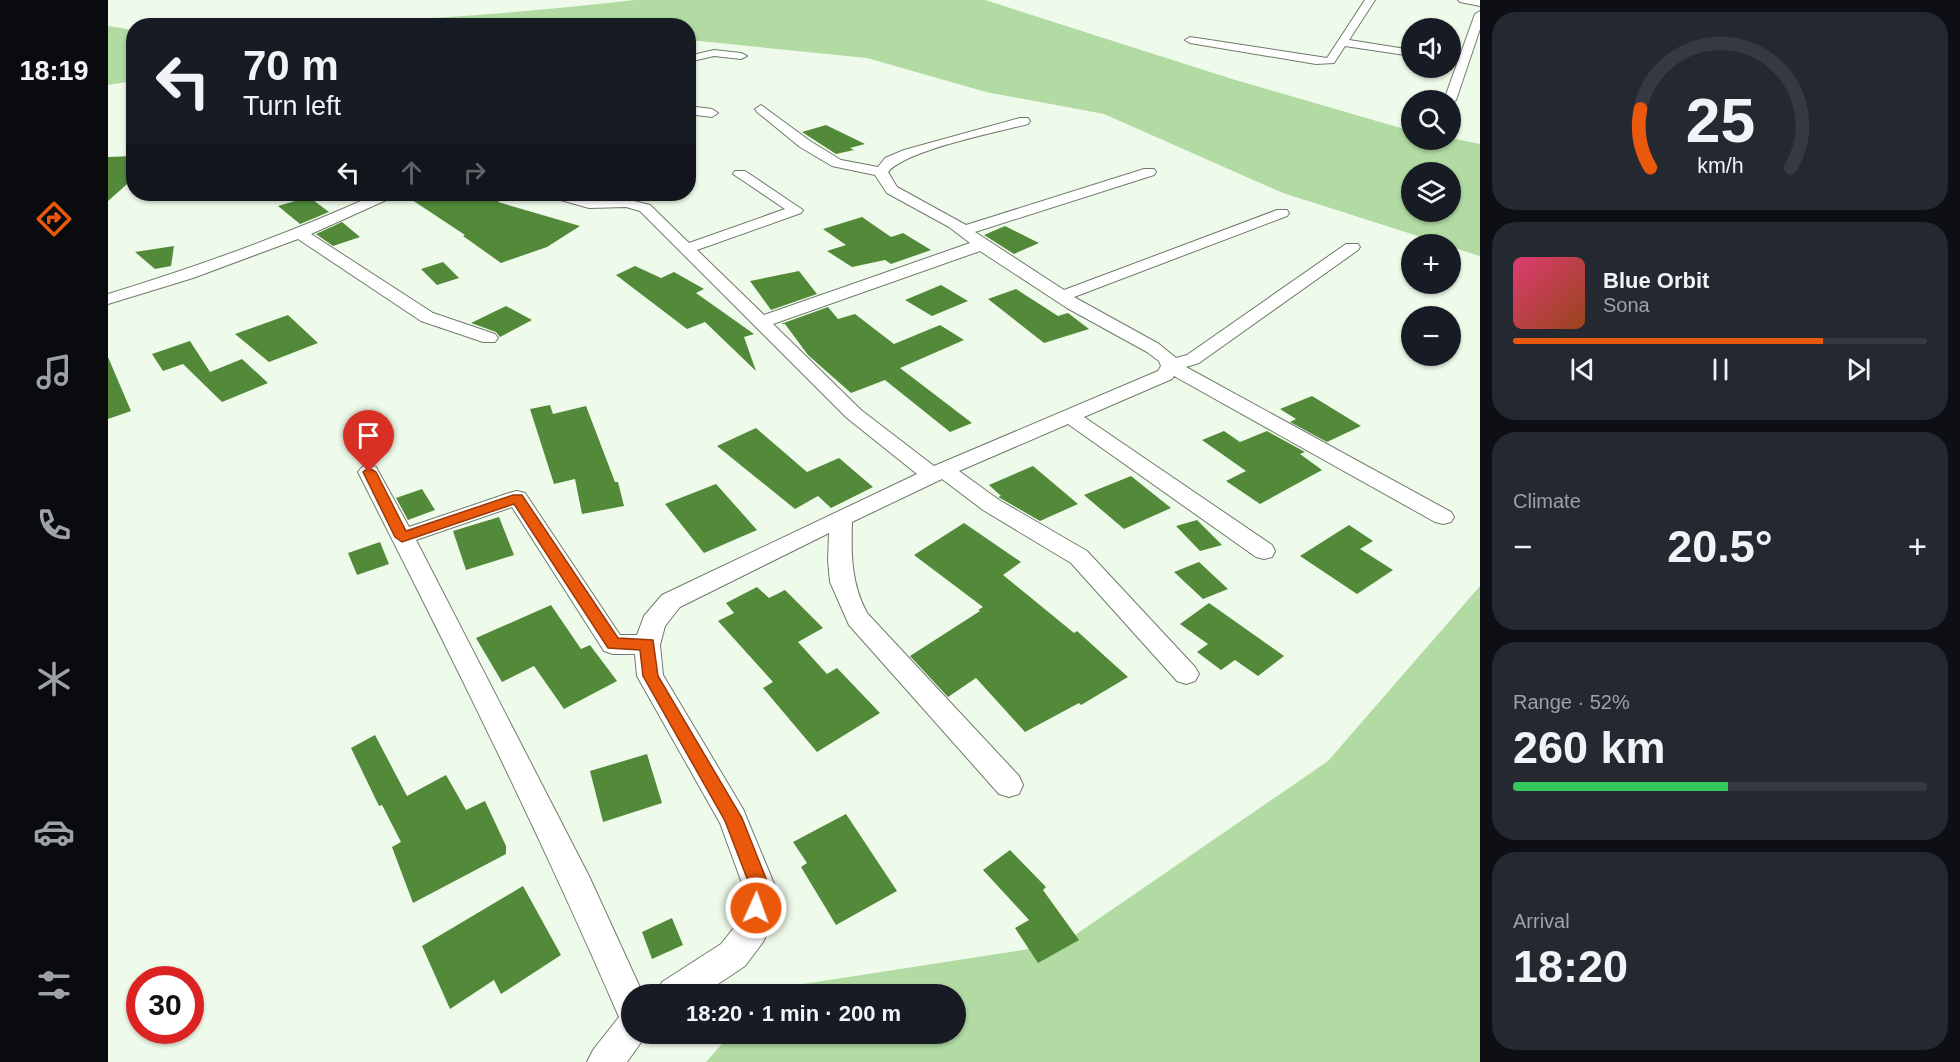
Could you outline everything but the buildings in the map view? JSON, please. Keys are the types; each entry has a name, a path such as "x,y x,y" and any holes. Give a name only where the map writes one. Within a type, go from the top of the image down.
{"street":[{"path":"1190,40 1324,61 1330,60 1370,0"},
{"path":"1463,0 1480,3"},
{"path":"1455,90 1468,62 1480,14"},
{"path":"1343,42 1401,51"},
{"path":"696,57 714,53 741,56"},
{"path":"1461,61 1468,62"},
{"path":"761,109 805,144 837,163 881,171"},
{"path":"696,111 712,113"},
{"path":"881,171 891,161 909,153 1024,121"},
{"path":"881,171 883,179 892,190 964,231 1107,324 1153,348 1167,358 1170,366 1443,517"},
{"path":"964,231 1149,172"},
{"path":"686,249 796,210 740,174"},
{"path":"108,299 187,275 299,233 375,201"},
{"path":"580,201 590,204 626,203 645,208 854,414 938,473 1079,557 1186,674"},
{"path":"1062,296 1282,213"},
{"path":"299,233 427,317 489,338"},
{"path":"762,322 981,244"},
{"path":"689,984 733,955 752,931 759,886 733,818 650,676 647,645 653,622 671,601 938,473 1165,375 1170,366 1193,359 1352,247"},
{"path":"1069,416 1264,551"},
{"path":"369,472 468,663 578,886 621,984"},
{"path":"402,537 517,498 613,644 647,645"},
{"path":"841,520 839,575 846,598 858,619 1009,785"},
{"path":"605,1062 621,1042"}],"green space":[{"path":"635,0 985,0 1232,79 1401,128 1401,150 1461,150 1461,140 1480,144 1480,256 1461,250 1461,234 1412,234 1283,193 1104,114 986,92 867,58 696,41 696,18 432,18"},
{"path":"108,26 126,29 126,82 108,85"},
{"path":"1480,586 1480,1062 706,1062 722,1044 966,1044 966,984 803,984 1062,944 1328,761"}],"route":[{"path":"369,472 402,537 517,498 613,644 647,645 650,676 733,818 759,886 756,908"}]}
